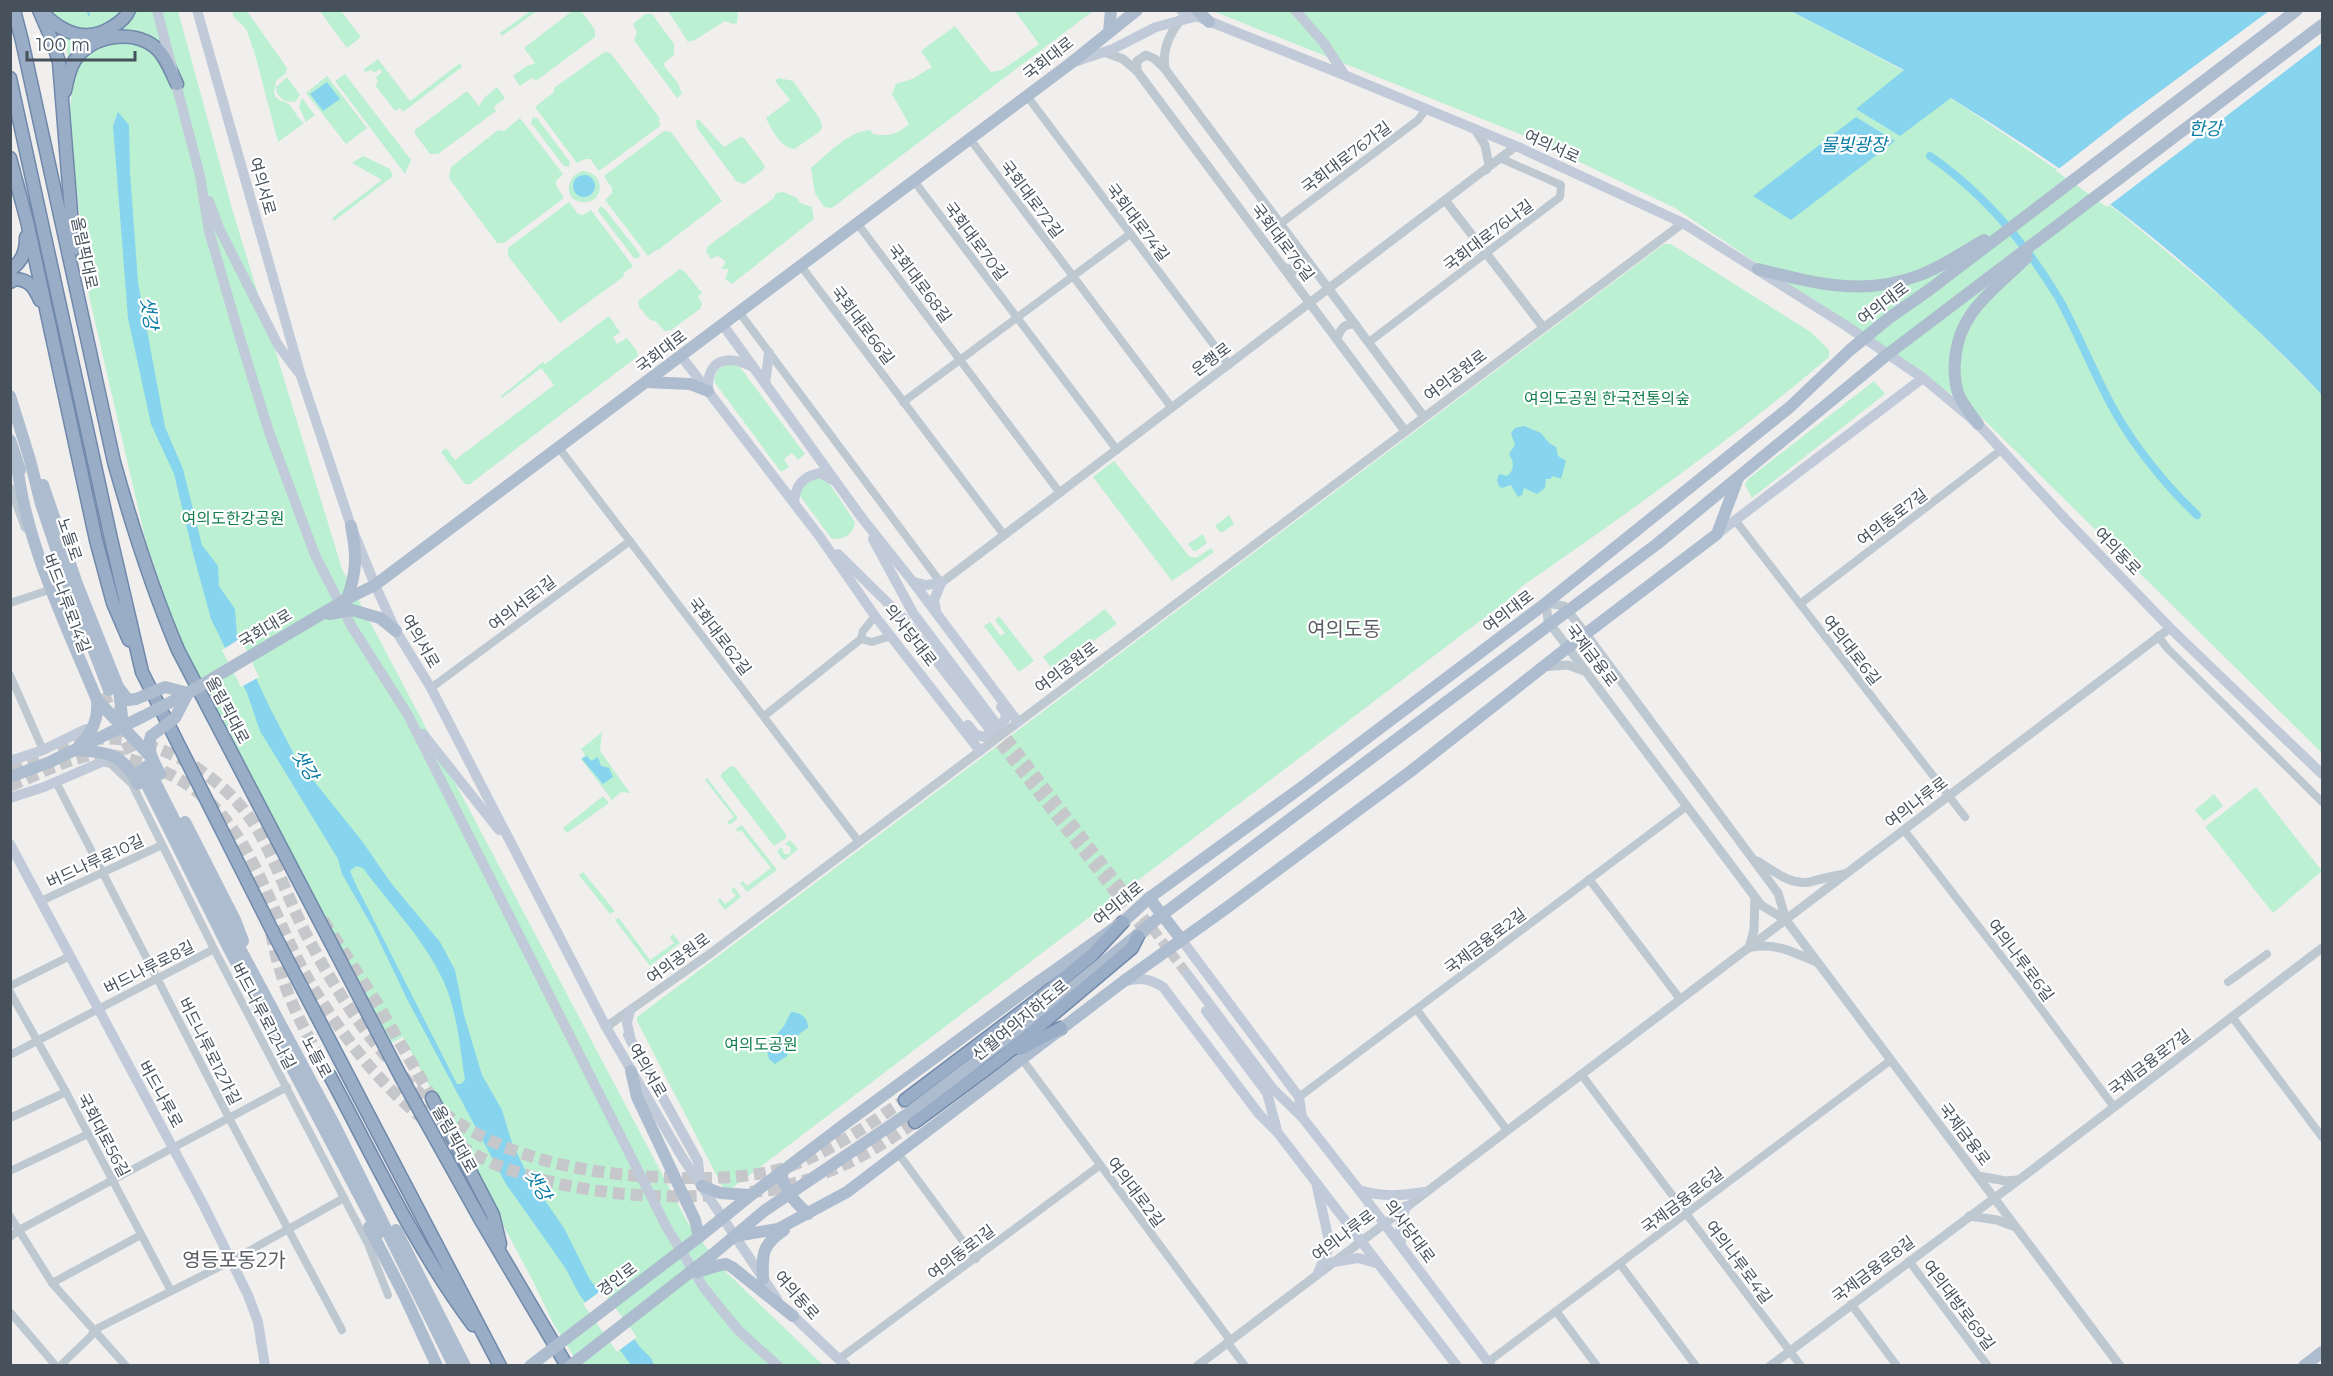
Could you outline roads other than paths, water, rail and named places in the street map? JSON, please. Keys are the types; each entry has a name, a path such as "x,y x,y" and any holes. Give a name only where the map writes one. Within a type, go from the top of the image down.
{"highway":[{"name":"올림픽대로","path":"14,10 114,462 143,561 178,650 396,1067 503,1257 568,1365"},
{"path":"40,10 58,62 78,298"},
{"path":"40,10 56,26 68,33 83,36 107,31 127,15 129,10"},
{"path":"62,113 69,73 75,60 83,51 97,42 114,37 144,40 156,48 164,58 177,84"},
{"name":"올림픽대로","path":"10,78 142,672 282,950 500,1365"},
{"path":"10,147 99,550 113,603 142,672"},
{"path":"10,158 15,172"},
{"path":"10,270 23,257 27,221"},
{"path":"10,282 15,279 28,282 34,287 48,317"},
{"name":"신월여의지하도로","path":"905,1100 1064,979 1091,956 1123,922"},
{"name":"신월여의지하도로","path":"915,1122 1000,1059 1132,948 1137,936"},
{"path":"1000,1059 1061,1028"},
{"path":"330,1076 412,1229 456,1303 492,1350"},
{"path":"432,1098 493,1215 503,1257"}],"main road":[{"path":"157,10 200,176 209,231 240,338 269,432 315,555 352,627 408,715 667,1227 704,1288 738,1330 778,1365"},
{"name":"여의서로","path":"197,10 301,376 351,526 375,585 396,631 430,688 606,1027 682,1156 735,1236"},
{"path":"1109,32 1111,10"},
{"name":"국회대로","path":"123,726 188,693 319,615 350,605 1071,63 1137,10"},
{"path":"1295,10 1324,43 1344,75"},
{"name":"여의대로","path":"723,1219 781,1172 1024,992 1123,922 1149,898 1310,781 1546,603 1790,407 1864,338 1889,318 2025,218 2297,10"},
{"path":"1071,63 1104,52 1181,15 1197,14 1209,22"},
{"name":"여의서로","path":"1209,22 1474,129 1683,223 1888,354"},
{"path":"568,1365 680,1281 716,1260 735,1236 764,1211 906,1115 1162,915 1658,544 1888,354 2322,25"},
{"path":"200,176 219,228 282,352 301,376"},
{"path":"1758,269 1831,286 1887,283 1918,276 2025,218"},
{"path":"1978,424 1958,393 1954,368 1958,339 1975,307 2005,280 2052,231"},
{"path":"268,324 280,339 287,341 291,338"},
{"name":"의사당대로","path":"723,325 862,518 1018,722"},
{"path":"765,384 769,353"},
{"name":"여의동로","path":"1888,354 1923,378 1978,424 2170,628 2322,774"},
{"name":"의사당대로","path":"681,356 794,502 875,616 980,751"},
{"path":"646,382 690,384 708,391 709,375 712,367 717,364 736,360 754,368"},
{"path":"735,1236 778,1229 847,1192 1061,1028 1411,771 1567,648 1923,378"},
{"name":"노들로","path":"10,396 30,460 40,504 107,693"},
{"name":"노들로","path":"10,440 49,560 107,693"},
{"path":"794,502 798,485 812,474 828,476 836,482"},
{"path":"1717,534 1738,477"},
{"name":"의사당대로","path":"820,537 903,618 991,724 913,613 862,518"},
{"path":"351,526 357,559 350,605 380,618 396,631"},
{"path":"913,582 926,585 942,583"},
{"path":"936,612 934,600 942,583"},
{"path":"947,708 968,724 976,735 985,736 994,730 1005,720 1006,716 987,681"},
{"path":"107,693 128,700 165,687 188,693 175,718 151,736 143,767"},
{"path":"107,693 143,767"},
{"path":"107,693 123,726"},
{"path":"76,750 96,723 107,693"},
{"path":"408,715 516,851"},
{"path":"10,777 76,750 123,726"},
{"path":"10,761 43,750 87,729"},
{"path":"76,750 113,755 124,762 143,767"},
{"path":"10,798 56,782 103,760"},
{"name":"노들로","path":"143,767 239,967 321,1120 445,1365"},
{"name":"노들로","path":"143,767 334,1124 454,1365"},
{"name":"버드나루로","path":"10,844 173,1148 248,1295 258,1322 266,1365"},
{"name":"의사당대로","path":"1149,898 1299,1097 1302,1117"},
{"name":"의사당대로","path":"1278,1133 1267,1093 1184,976 1273,1089 1302,1117 1489,1364"},
{"name":"의사당대로","path":"1124,981 1138,978 1151,980 1163,987 1259,1114 1278,1133 1457,1365"},
{"path":"630,1011 627,1023 628,1035 682,1156"},
{"path":"628,1035 698,1161 701,1184 720,1193 751,1195"},
{"path":"631,1071 637,1097 695,1221 699,1237"},
{"path":"321,1120 361,1213 437,1365"},
{"path":"334,1124 382,1203 465,1365"},
{"path":"781,1172 782,1184 788,1194 808,1214"},
{"path":"1315,1181 1324,1210 1330,1245 1318,1273"},
{"path":"1359,1190 1377,1196 1424,1192"},
{"path":"1402,1248 1400,1227 1406,1206"},
{"path":"763,1279 762,1255 766,1245 808,1214"},
{"name":"경인로","path":"530,1365 723,1219"},
{"name":"여의동로","path":"735,1236 772,1294 842,1362"},
{"path":"1333,1262 1358,1258 1368,1259 1379,1265"},
{"path":"716,1260 732,1267 793,1316"},
{"path":"2304,1365 2322,1352"}],"street":[{"path":"1165,69 1165,47 1181,15"},
{"name":"국회대로76길","path":"1104,52 1123,59 1137,70 1405,431"},
{"name":"국회대로76길","path":"1137,70 1137,61 1146,55 1155,59 1165,69 1424,417"},
{"name":"국회대로74길","path":"1027,96 1229,365"},
{"name":"국회대로76가길","path":"1280,224 1418,120 1426,109"},
{"path":"1474,129 1487,151 1489,165 1486,170"},
{"name":"국회대로72길","path":"970,139 1172,408"},
{"name":"은행로","path":"942,583 1516,147"},
{"name":"국회대로76나길","path":"1369,342 1560,197 1561,185 1500,158"},
{"name":"국회대로70길","path":"914,181 1117,450"},
{"path":"1445,201 1543,327"},
{"name":"여의공원로","path":"606,1027 859,842 1683,223"},
{"name":"국회대로68길","path":"857,224 1060,493"},
{"path":"903,402 1130,234"},
{"path":"1283,267 1296,271 1301,269 1304,259 1300,251"},
{"name":"국회대로66길","path":"801,266 1004,535"},
{"path":"739,312 942,583"},
{"path":"1337,338 1346,325 1355,324"},
{"name":"국회대로62길","path":"559,448 859,842"},
{"name":"여의동로7길","path":"1800,604 2001,450"},
{"name":"버드나루로14길","path":"10,487 46,591 91,698 92,712 87,729"},
{"name":"여의대로6길","path":"1735,520 1965,817"},
{"name":"여의서로1길","path":"430,688 630,541"},
{"path":"10,603 46,591"},
{"name":"국제금융로","path":"1786,920 1761,905 1567,648 1548,621 1546,603 1564,606 1586,634 1779,893 1786,920 1993,1198 2121,1365"},
{"path":"764,716 860,640 863,631 875,616"},
{"name":"여의나루로","path":"1197,1365 2170,628"},
{"path":"860,640 872,642 891,636"},
{"path":"2158,636 2322,802"},
{"path":"1542,668 1568,665 1585,671"},
{"path":"10,675 43,750"},
{"name":"버드나루로12나길","path":"103,760 111,764 132,784 160,846 368,1244 388,1295"},
{"name":"버드나루로12가길","path":"56,782 229,1118 342,1330"},
{"name":"국제금융로2길","path":"1299,1097 1687,806"},
{"name":"여의나루로6길","path":"1904,830 2114,1107"},
{"name":"버드나루로10길","path":"41,902 160,846"},
{"path":"1755,860 1794,882 1813,882 1821,877 1846,874"},
{"path":"1589,879 1680,999"},
{"path":"1755,897 1754,930 1749,948 1761,946 1784,948 1818,963"},
{"name":"국제금융로7길","path":"1993,1198 2233,1018 2322,948"},
{"name":"버드나루로8길","path":"10,1055 214,949"},
{"path":"2228,982 2267,954"},
{"path":"10,986 70,956"},
{"name":"국회대로56길","path":"10,992 66,1092 171,1291"},
{"path":"1417,1010 1507,1130"},
{"path":"2233,1018 2322,1137"},
{"name":"여의대로2길","path":"1022,1059 1245,1365"},
{"name":"국제금융로6길","path":"1489,1364 1556,1311 1891,1060"},
{"name":"여의나루로4길","path":"1581,1074 1801,1365"},
{"path":"10,1237 19,1230 286,1087"},
{"path":"10,1118 66,1092"},
{"path":"10,1171 88,1134"},
{"path":"898,1153 976,1259"},
{"name":"여의동로1길","path":"842,1362 1100,1166"},
{"path":"1978,1176 2006,1181 2020,1179"},
{"path":"10,1312 58,1365 91,1336 94,1330 231,1261 344,1198"},
{"name":"국제금융로8길","path":"1770,1365 1993,1198"},
{"path":"10,1216 52,1282 126,1365"},
{"path":"1969,1216 1996,1220 2015,1227"},
{"path":"52,1282 141,1235"},
{"name":"여의대방로69길","path":"1909,1261 1988,1365"},
{"path":"1620,1264 1696,1365"},
{"path":"1851,1304 1897,1365"},
{"path":"1556,1311 1597,1365"}],"water":[{"name":"한강","path":"1791,11 2322,11 2322,395 2235,309 2142,229 2072,177 1951,98 1900,136 1856,109 1904,70"},
{"path":"327,82 340,99 323,111 310,94"},
{"path":"118,112 129,125 138,282 165,427 183,469 202,545 218,566 219,586 235,609 237,637 297,760 362,841 391,883 440,942 455,970 464,1015 482,1075 502,1110 512,1143 528,1176 564,1228 589,1278 654,1365 631,1365 579,1294 566,1269 506,1184 408,1001 373,928 342,874 338,859 260,731 247,693 211,619 174,474 151,424 128,318 113,126","holes":["356,866 363,868 416,936 443,980 452,1004 457,1029 465,1080 461,1084 457,1084 356,885 350,871"]},
{"name":"물빛광장","path":"1856,117 1895,141 1791,220 1753,196"},
{"path":"584,175 592,178 595,186 592,194 584,197 576,194 573,186 576,178"},
{"path":"1524,426 1541,433 1549,443 1556,447 1558,456 1566,461 1561,479 1553,476 1546,479 1545,488 1537,494 1524,488 1522,495 1518,497 1511,485 1502,488 1497,480 1499,474 1507,476 1512,469 1513,463 1509,454 1515,445 1511,433 1515,428"},
{"path":"587,756 591,761 598,757 601,766 609,768 613,777 603,784 582,759"},
{"path":"791,1012 803,1016 808,1028 794,1039 787,1056 775,1064 769,1059 766,1047 784,1026"}],"waterway":[{"name":"샛강","path":"87,10 89,15"},
{"path":"1930,156 1967,185 2000,218 2030,255 2056,294"},
{"path":"2059,299 2122,424 2152,466 2197,515"}],"tunnel":[{"path":"103,693 140,771"},
{"path":"998,726 1187,974"},
{"path":"991,732 1148,936"},
{"path":"57,748 83,740 111,739 138,743 165,752 215,781 252,821 325,969 355,1017 390,1061"},
{"path":"10,786 71,760 99,754 136,761 181,780 206,799 226,820 242,844 257,870 303,969 343,1033 375,1073 408,1106 445,1136 485,1160 556,1183 637,1195 718,1195"},
{"path":"10,767 41,755"},
{"path":"323,920 377,1003 432,1098"},
{"path":"271,932 280,972 294,1007 330,1076"},
{"path":"403,1076 429,1101 457,1122 521,1153 589,1170 659,1177 730,1177 759,1174 791,1166 842,1141 905,1100"},
{"path":"825,1173 872,1150 915,1122"},
{"path":"750,1192 772,1190 809,1179"}],"district":[{"name":"여의도동","path":"1344,629"},
{"name":"영등포동2가","path":"234,1260"}],"park label":[{"name":"여의도공원 한국전통의숲","path":"1607,398"},
{"name":"여의도한강공원","path":"233,518"},
{"name":"여의도공원","path":"761,1044"}]}
